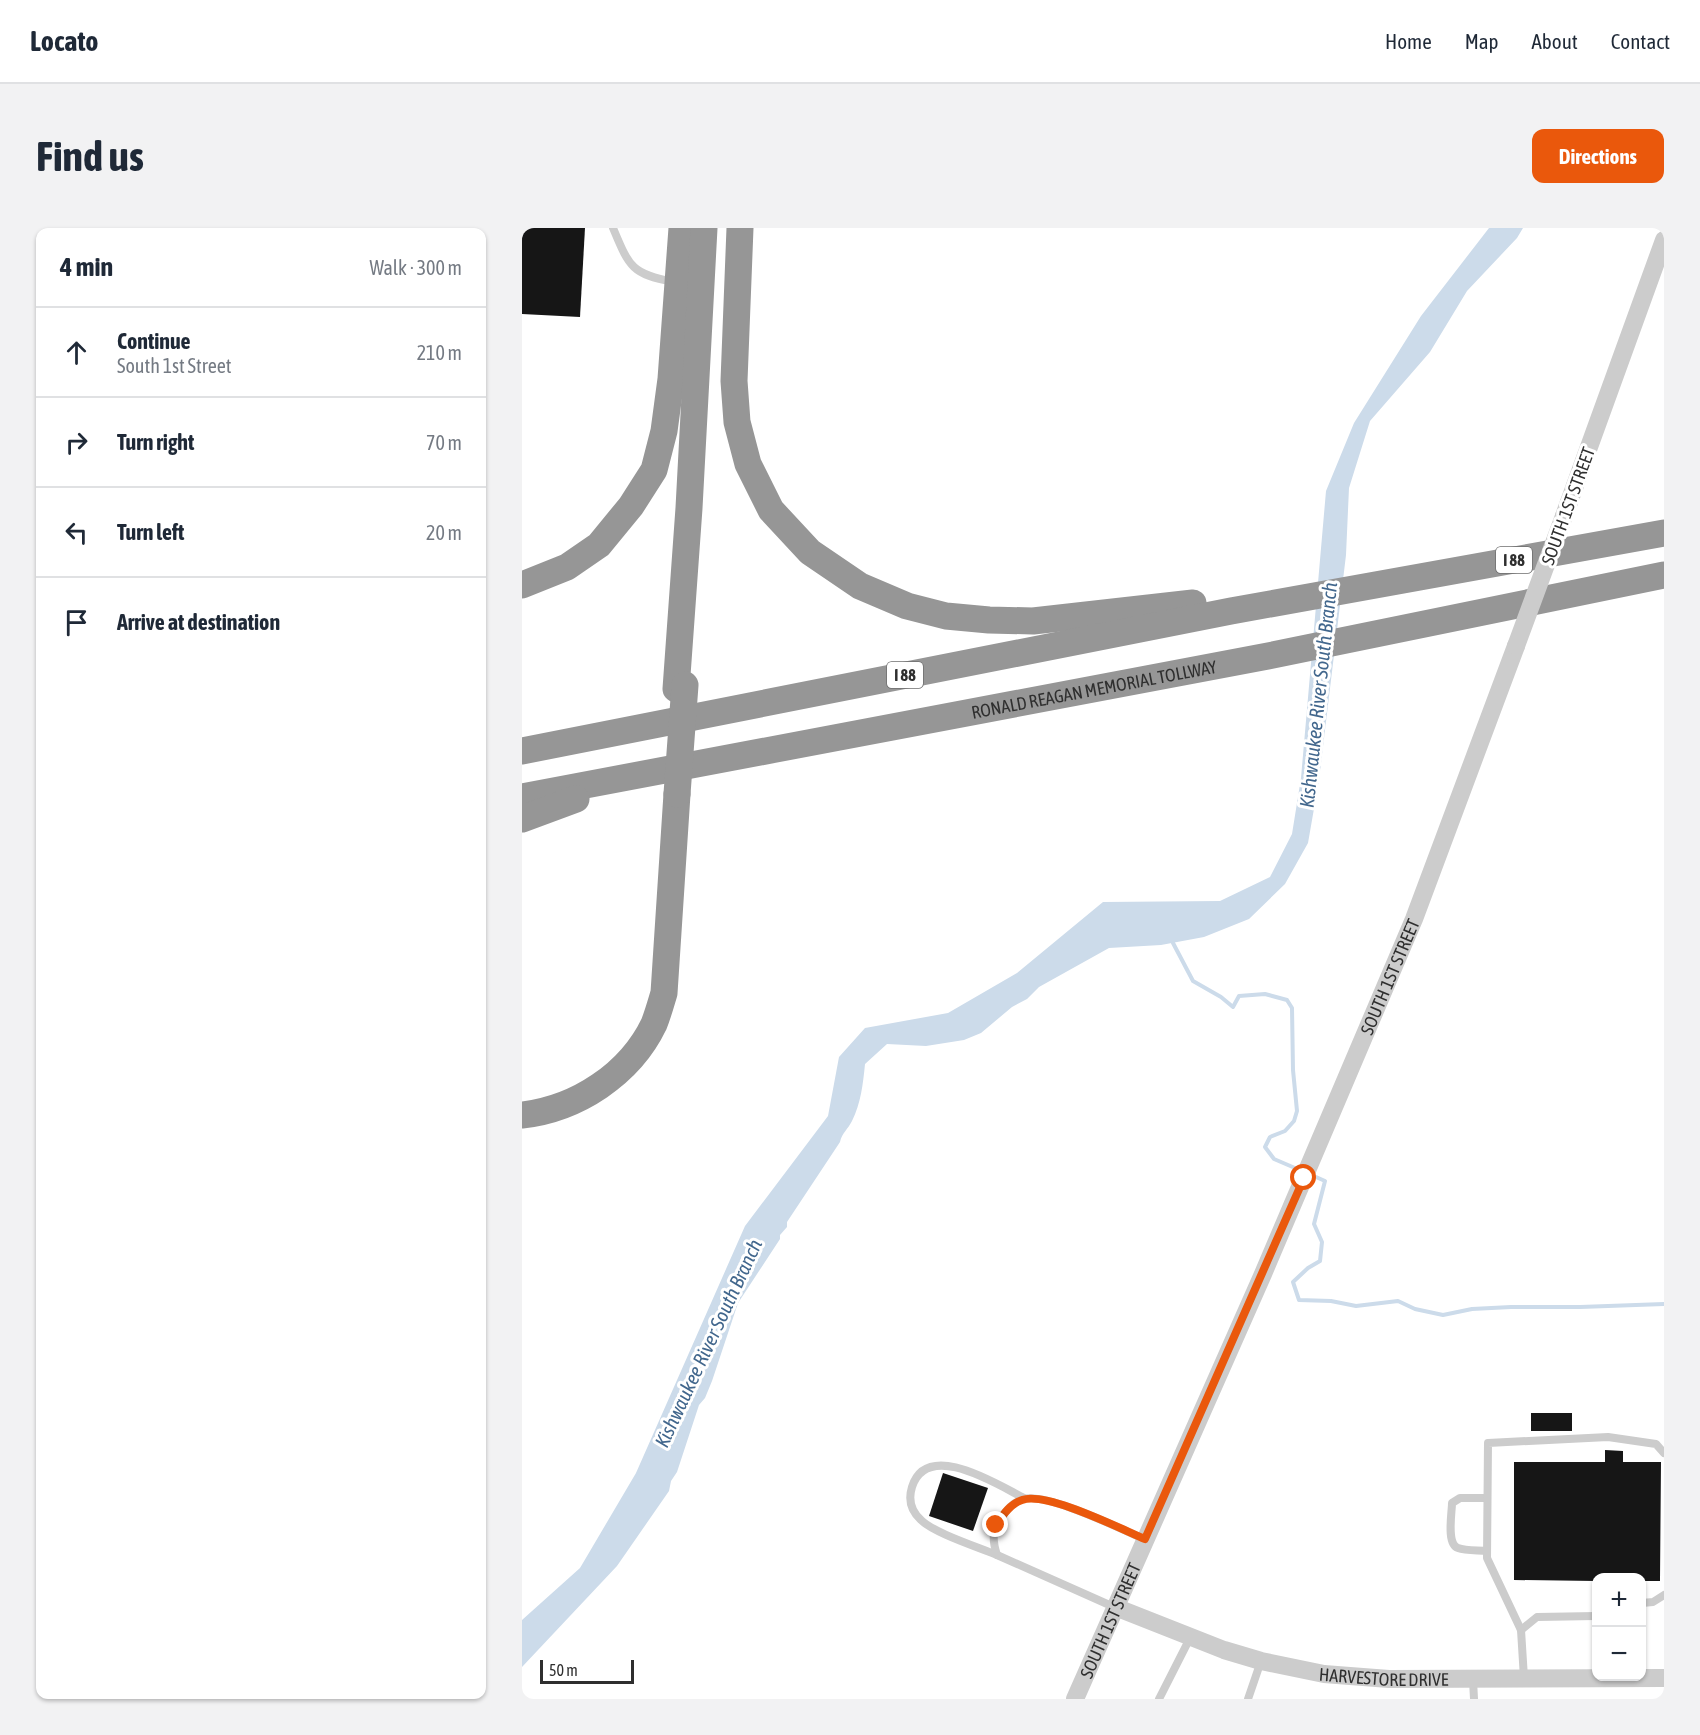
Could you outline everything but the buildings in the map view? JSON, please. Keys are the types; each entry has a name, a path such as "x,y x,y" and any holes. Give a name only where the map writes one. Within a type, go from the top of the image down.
{"highway":[{"path":"522,585 567,567 599,545 632,506 654,470 664,431 671,379 682,228"},
{"path":"680,687 704,228"},
{"path":"522,1115 534,1114 576,1101 604,1084 634,1057 654,1023 664,993 668,952 673,795 680,687 718,228"},
{"path":"740,228 734,381 737,422 748,465 771,510 810,552 843,577 890,600 926,612 989,620 1033,621 1247,596 1288,598"},
{"name":"I 88","path":"522,751 1288,598 1326,594 1664,533"},
{"name":"RONALD REAGAN MEMORIAL TOLLWAY","path":"522,797 1268,656 1664,575"},
{"path":"522,819 644,774"},
{"path":"522,1096 545,1096 576,1088 607,1067 631,1040 647,1006 655,968 673,795"}],"street":[{"name":"SOUTH 1ST STREET","path":"1075,1699 1263,1274 1414,919 1664,240"},
{"name":"HARVESTORE DRIVE","path":"1115,1607 1190,1638 1261,1661 1324,1674 1389,1679 1664,1678"}],"lane":[{"path":"614,228 627,260 647,277 678,283"},
{"path":"1524,1678 1521,1630 1487,1558 1488,1443 1608,1437 1656,1444 1664,1453"},
{"path":"1115,1607 922,1522 912,1510 909,1495 913,1482 920,1471 935,1465 959,1467 1024,1498 1047,1501 1085,1512 1145,1539"},
{"path":"997,1555 992,1540 996,1525 1011,1505 1024,1498"},
{"path":"1487,1551 1457,1548 1452,1545 1450,1537 1452,1503 1460,1498 1488,1498"},
{"path":"1646,1603 1653,1602 1664,1595"},
{"path":"1521,1630 1537,1617 1592,1616"},
{"path":"1159,1699 1190,1638"},
{"path":"1248,1699 1261,1661"},
{"path":"1473,1678 1474,1699"}],"water":[{"name":"Kishwaukee River South Branch","path":"1489,228 1523,228 1517,238 1467,291 1430,352 1370,421 1349,488 1346,555 1319,780 1308,843 1285,884 1249,919 1204,937 1161,945 1109,948 1039,987 1027,999 1012,1007 981,1033 964,1040 926,1046 887,1044 865,1064 860,1100 852,1121 738,1303 712,1381 705,1398 699,1405 669,1491 617,1566 522,1667 522,1620 580,1568 636,1473 745,1226 828,1116 839,1057 865,1028 948,1013 1017,973 1103,902 1220,901 1270,877 1292,834 1301,778 1326,491 1354,423 1421,316"}],"waterway":[{"path":"1173,943 1193,981 1221,997 1233,1007 1239,996 1265,994 1287,1000 1292,1008 1293,1070 1297,1111 1294,1121 1285,1131 1270,1137 1265,1147 1274,1159 1295,1168"},
{"path":"1316,1177 1325,1181 1314,1224 1322,1242 1320,1261 1308,1268 1293,1282 1299,1300 1331,1301 1356,1306 1398,1301 1415,1309 1443,1315 1472,1309 1511,1307 1664,1304"}],"route":[{"path":"996,1525 1011,1505 1024,1498 1047,1501 1085,1512 1145,1539 1304,1178"}]}
